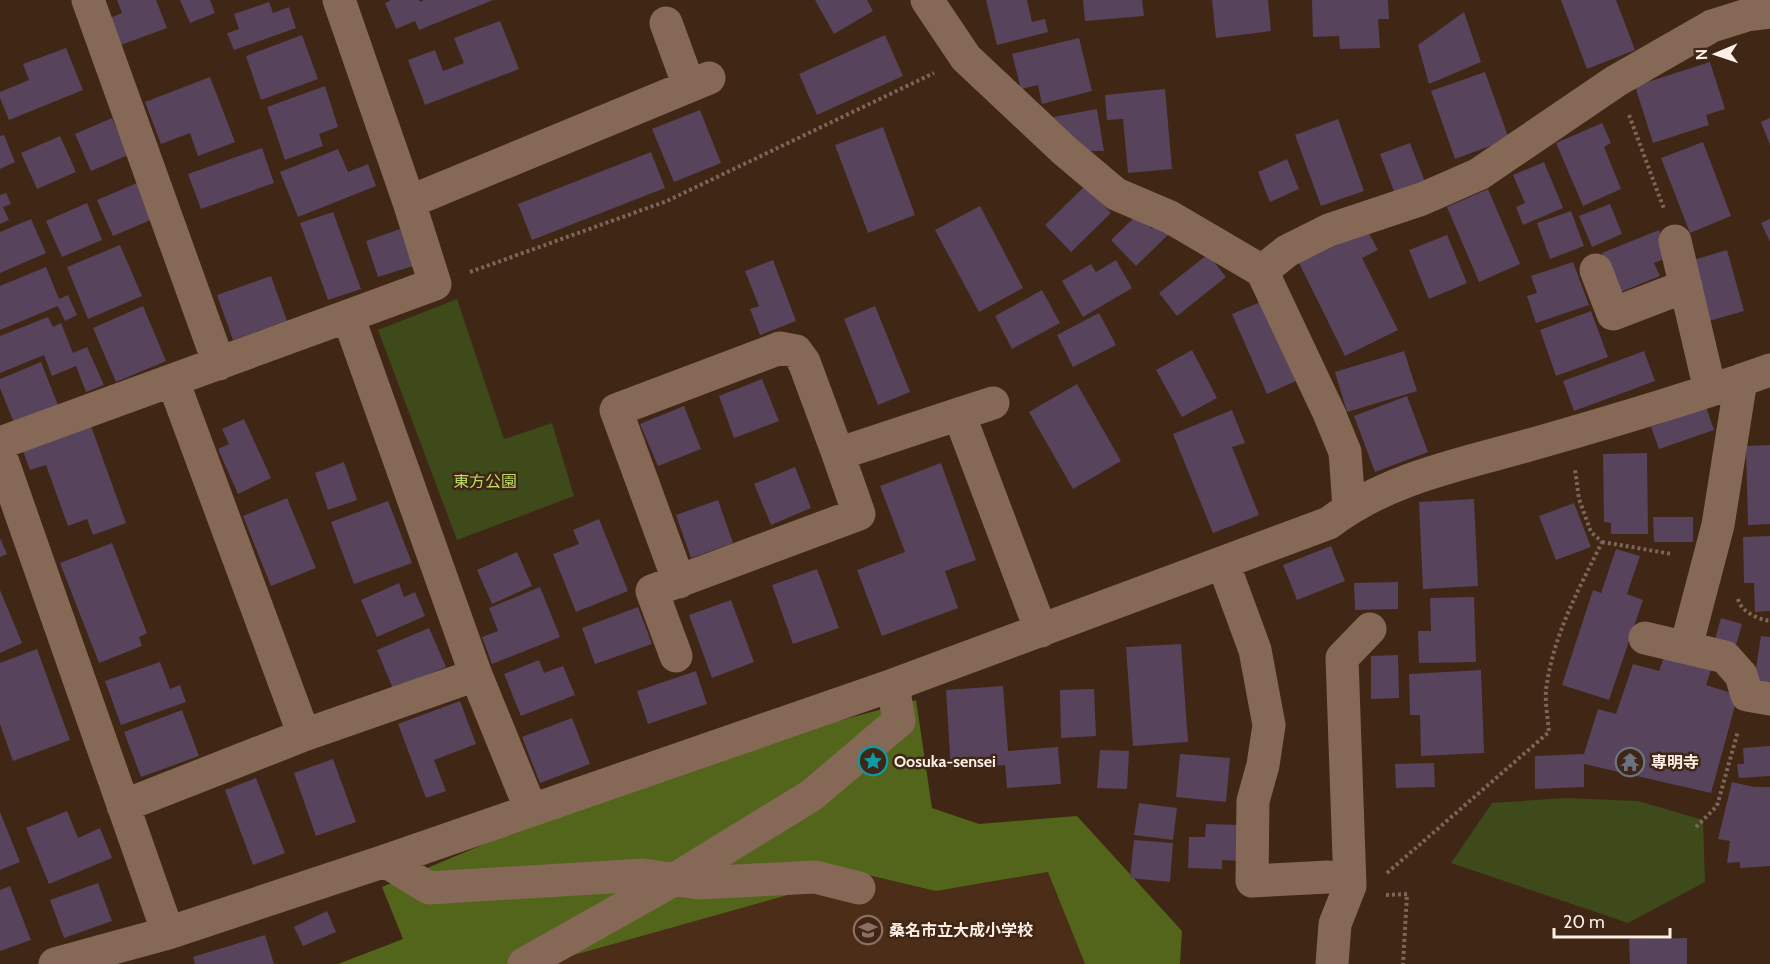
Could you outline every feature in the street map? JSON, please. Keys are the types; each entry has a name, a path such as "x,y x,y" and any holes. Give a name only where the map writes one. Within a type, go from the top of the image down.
{"street":[{"path":"88,0 219,364"},
{"path":"0,443 435,284 339,0"},
{"path":"927,0 966,58 1065,151 1116,194 1170,217 1262,272 1329,413 1345,452 1349,507"},
{"path":"1262,272 1287,252 1329,230 1422,198 1479,174 1616,81 1712,26 1747,15 1770,12"},
{"path":"409,202 699,82 666,23"},
{"path":"1675,241 1710,390"},
{"path":"1596,270 1613,314 1686,286"},
{"path":"348,316 476,675 531,810"},
{"path":"676,656 652,591 679,582 859,514 804,362 796,351 780,348 616,410 679,582"},
{"path":"55,964 168,933 385,861 893,685 1329,523 1349,507 1399,482 1570,434 1756,375"},
{"path":"1686,647 1756,375"},
{"path":"173,381 304,735"},
{"path":"838,454 993,403"},
{"path":"959,414 1041,631"},
{"path":"0,454 168,933"},
{"path":"1223,563 1255,650 1269,724 1263,765 1253,801 1252,881 1352,881"},
{"path":"1332,964 1335,924 1352,881 1342,658 1370,629"},
{"path":"1645,638 1725,657 1759,697"},
{"path":"123,806 304,735 476,675"},
{"path":"524,964 675,879 812,795 900,721 893,685"},
{"path":"385,861 429,888 643,875 699,883 815,877 859,888"}],"path":[{"path":"435,284 667,201 966,58"},
{"path":"1616,81 1675,241"},
{"path":"1352,881 1549,732 1546,693 1554,646 1563,621 1602,542 1591,532 1579,500 1570,434"},
{"path":"1696,827 1717,806 1759,697"},
{"path":"1352,881 1386,895 1407,894 1403,964"}],"shaded area":[{"name":"桑名市立大成小学校","path":"1049,872 1085,964 542,964 820,886 858,873 936,891"}],"green space":[{"name":"東方公園","path":"457,299 504,439 552,423 574,496 457,540 378,330"},
{"path":"916,700 932,808 979,824 1077,816 1182,931 1180,964 1085,964 1048,872 936,891 859,873 542,964 338,964 403,939 382,887 508,834 760,742"},
{"path":"1566,798 1638,801 1703,820 1705,882 1628,923 1451,863 1492,803"}],"building":[{"path":"117,0 156,0 167,28 118,46 107,19 122,13"},
{"path":"180,0 210,0 215,13 190,23"},
{"path":"391,0 419,0 420,2 424,0 493,0 419,30 415,21 396,29 385,3"},
{"path":"815,0 867,0 873,11 834,34"},
{"path":"986,0 1027,0 1032,22 1045,19 1048,32 997,45"},
{"path":"1083,0 1142,0 1144,16 1085,21"},
{"path":"1212,0 1268,0 1271,31 1216,38"},
{"path":"1312,0 1388,0 1389,19 1378,19 1380,48 1340,49 1339,36 1313,37"},
{"path":"1561,0 1616,0 1635,50 1587,69"},
{"path":"269,2 273,13 289,7 296,28 234,50 227,33 239,29 234,14"},
{"path":"1464,12 1481,62 1429,84 1418,45"},
{"path":"500,21 519,69 425,105 408,60 435,50 443,71 464,63 454,38"},
{"path":"302,35 318,79 261,100 246,56"},
{"path":"885,35 903,76 817,115 799,74"},
{"path":"1079,38 1092,91 1042,104 1038,85 1021,89 1012,54"},
{"path":"66,48 83,90 9,120 0,98 0,92 29,80 23,64"},
{"path":"1710,62 1725,109 1706,115 1709,125 1653,143 1635,86"},
{"path":"1485,72 1509,139 1455,159 1431,91"},
{"path":"210,77 235,142 198,156 190,133 161,144 145,102"},
{"path":"325,86 338,127 319,134 323,146 285,160 267,107"},
{"path":"1165,89 1172,169 1128,173 1123,119 1107,120 1105,95"},
{"path":"1097,109 1104,151 1088,151 1053,117"},
{"path":"700,110 721,163 674,182 652,129"},
{"path":"112,118 128,155 91,171 75,134"},
{"path":"1770,118 1770,145 1761,122"},
{"path":"1338,119 1364,191 1321,206 1295,135"},
{"path":"1602,123 1611,143 1604,147 1621,189 1583,206 1556,143"},
{"path":"883,127 915,215 868,233 835,145"},
{"path":"4,135 15,162 0,169 0,136"},
{"path":"60,136 76,172 37,189 21,153"},
{"path":"1703,142 1731,216 1690,233 1661,158"},
{"path":"1410,143 1425,182 1395,194 1380,154"},
{"path":"262,148 274,183 201,209 188,174"},
{"path":"338,149 348,172 368,164 376,186 298,217 280,172"},
{"path":"651,152 665,188 532,240 518,204"},
{"path":"1287,159 1299,189 1270,202 1258,172"},
{"path":"1544,162 1563,208 1523,225 1516,207 1525,203 1513,175"},
{"path":"137,183 153,219 113,236 97,200"},
{"path":"1085,186 1111,213 1071,252 1045,225"},
{"path":"1488,189 1520,264 1479,282 1447,207"},
{"path":"6,193 11,204 3,207 9,220 0,224 0,195"},
{"path":"87,203 102,240 62,257 46,221"},
{"path":"1610,204 1622,234 1592,247 1579,216"},
{"path":"980,206 1023,288 979,312 935,230"},
{"path":"1571,211 1584,246 1550,259 1537,223"},
{"path":"333,212 361,289 328,300 300,223"},
{"path":"1138,214 1152,229 1161,220 1171,232 1136,266 1111,240"},
{"path":"31,219 46,253 0,273 0,232"},
{"path":"1770,219 1770,242 1761,223"},
{"path":"400,229 413,266 378,277 366,241"},
{"path":"1367,230 1378,250 1362,258 1398,330 1345,356 1299,263"},
{"path":"1659,230 1669,257 1654,263 1660,276 1618,293 1602,253"},
{"path":"1447,235 1467,283 1429,299 1409,250"},
{"path":"120,245 142,296 88,319 67,267"},
{"path":"1727,250 1744,311 1709,321 1693,260"},
{"path":"1208,254 1226,277 1177,316 1159,293"},
{"path":"773,260 796,321 760,335 750,309 759,306 745,271"},
{"path":"1116,260 1132,288 1083,317 1062,281 1091,264 1096,272"},
{"path":"1573,262 1589,305 1536,323 1527,296 1537,293 1531,276"},
{"path":"46,267 59,299 68,295 77,315 65,321 58,306 0,330 0,286"},
{"path":"271,276 287,321 233,340 217,295"},
{"path":"1042,290 1060,323 1012,349 995,316"},
{"path":"1263,301 1298,380 1267,394 1232,314"},
{"path":"143,306 166,361 116,382 93,328"},
{"path":"875,306 910,392 878,405 844,319"},
{"path":"1591,311 1608,357 1556,376 1540,330"},
{"path":"1099,313 1116,345 1073,367 1057,335"},
{"path":"48,317 53,327 61,323 73,353 87,347 104,385 86,392 76,366 52,376 44,355 0,373 0,336"},
{"path":"1192,350 1217,398 1182,417 1156,370"},
{"path":"1404,351 1417,391 1347,412 1335,372"},
{"path":"1644,351 1655,381 1574,411 1563,381"},
{"path":"41,362 58,405 14,423 0,388 0,379"},
{"path":"762,379 779,421 734,438 719,396"},
{"path":"1077,384 1121,461 1073,489 1029,412"},
{"path":"1407,396 1428,452 1375,472 1354,416"},
{"path":"684,406 701,449 658,466 640,424"},
{"path":"1706,407 1714,430 1659,449 1651,427"},
{"path":"1232,410 1245,443 1232,447 1259,515 1213,533 1173,434"},
{"path":"244,419 271,478 238,494 218,449 229,444 222,429"},
{"path":"91,426 126,523 93,535 87,519 68,526 46,465 30,470 23,451"},
{"path":"1770,445 1770,524 1748,525 1746,446"},
{"path":"1647,453 1648,534 1611,534 1611,523 1604,522 1603,454"},
{"path":"344,462 357,500 328,510 315,473"},
{"path":"941,463 976,560 945,571 958,608 882,636 857,570 905,552 880,486"},
{"path":"795,467 811,508 771,525 754,484"},
{"path":"287,498 316,568 271,586 243,516"},
{"path":"1474,499 1478,586 1423,589 1419,502"},
{"path":"718,500 733,543 691,558 676,515"},
{"path":"388,501 412,563 354,584 331,522"},
{"path":"1574,503 1591,547 1556,560 1539,516"},
{"path":"1653,517 1693,517 1693,542 1654,542"},
{"path":"599,519 628,591 576,612 553,554 579,544 573,530"},
{"path":"1770,536 1770,611 1755,612 1754,583 1744,583 1743,537"},
{"path":"0,538 7,554 0,557"},
{"path":"112,543 147,633 139,637 142,646 99,663 60,563"},
{"path":"1331,546 1345,581 1297,600 1283,565"},
{"path":"1616,549 1640,556 1627,594 1643,600 1609,700 1562,685 1593,590 1601,593"},
{"path":"517,552 532,586 492,604 477,570"},
{"path":"817,569 839,628 793,644 772,585"},
{"path":"1398,582 1398,609 1355,610 1354,583"},
{"path":"399,583 404,597 415,592 425,616 377,637 361,600"},
{"path":"540,587 560,637 492,664 482,637 498,631 489,608"},
{"path":"0,590 22,643 0,653"},
{"path":"1474,597 1476,662 1419,663 1418,631 1431,631 1430,598"},
{"path":"731,600 754,662 712,678 689,615"},
{"path":"638,607 652,644 595,664 582,628"},
{"path":"1721,618 1742,624 1736,645 1715,639"},
{"path":"429,628 446,667 393,689 377,650"},
{"path":"1761,636 1770,637 1770,689 1753,686"},
{"path":"1181,644 1188,742 1133,746 1126,647"},
{"path":"37,649 70,740 13,761 0,724 0,663"},
{"path":"1398,655 1399,698 1371,699 1371,656"},
{"path":"1664,657 1711,670 1706,685 1738,695 1711,793 1584,764 1584,787 1535,789 1535,756 1584,754 1598,709 1616,714 1633,664 1659,671"},
{"path":"539,660 544,673 563,666 575,695 521,716 504,674"},
{"path":"160,662 170,689 180,685 186,702 121,725 105,681"},
{"path":"1481,670 1484,753 1421,756 1420,715 1410,715 1409,674"},
{"path":"696,671 707,704 648,724 637,691"},
{"path":"1003,686 1008,751 1058,747 1061,784 1007,788 1005,765 951,769 946,690"},
{"path":"1094,689 1096,736 1061,738 1060,690"},
{"path":"460,701 476,744 434,760 446,791 426,798 398,724"},
{"path":"182,710 199,756 141,777 124,732"},
{"path":"572,718 590,764 540,783 522,737"},
{"path":"1770,746 1770,776 1739,778 1737,764 1744,764 1743,748"},
{"path":"1100,750 1129,751 1127,789 1097,788"},
{"path":"1180,754 1230,758 1226,802 1176,797"},
{"path":"333,759 356,822 316,836 294,773"},
{"path":"1434,763 1435,787 1396,788 1395,764"},
{"path":"256,778 285,853 253,865 225,790"},
{"path":"1732,782 1754,787 1770,787 1770,866 1740,868 1740,862 1727,863 1730,841 1718,839"},
{"path":"1139,803 1177,808 1173,840 1134,835"},
{"path":"67,811 78,838 100,828 112,858 49,884 26,828"},
{"path":"0,812 20,862 0,870"},
{"path":"1206,824 1243,825 1242,861 1222,860 1222,869 1188,868 1189,837 1205,837"},
{"path":"1134,840 1173,843 1170,882 1130,878"},
{"path":"98,883 112,921 64,938 50,900"},
{"path":"10,886 31,940 0,951 0,890"},
{"path":"327,911 336,932 303,946 294,927"},
{"path":"265,935 274,964 195,964 193,957"},
{"path":"1687,938 1687,964 1630,964 1629,939"}],"place":[{"name":"Oosuka-sensei","path":"873,761"},
{"name":"専明寺","path":"1630,762"},
{"name":"桑名市立大成小学校","path":"868,930"}]}
